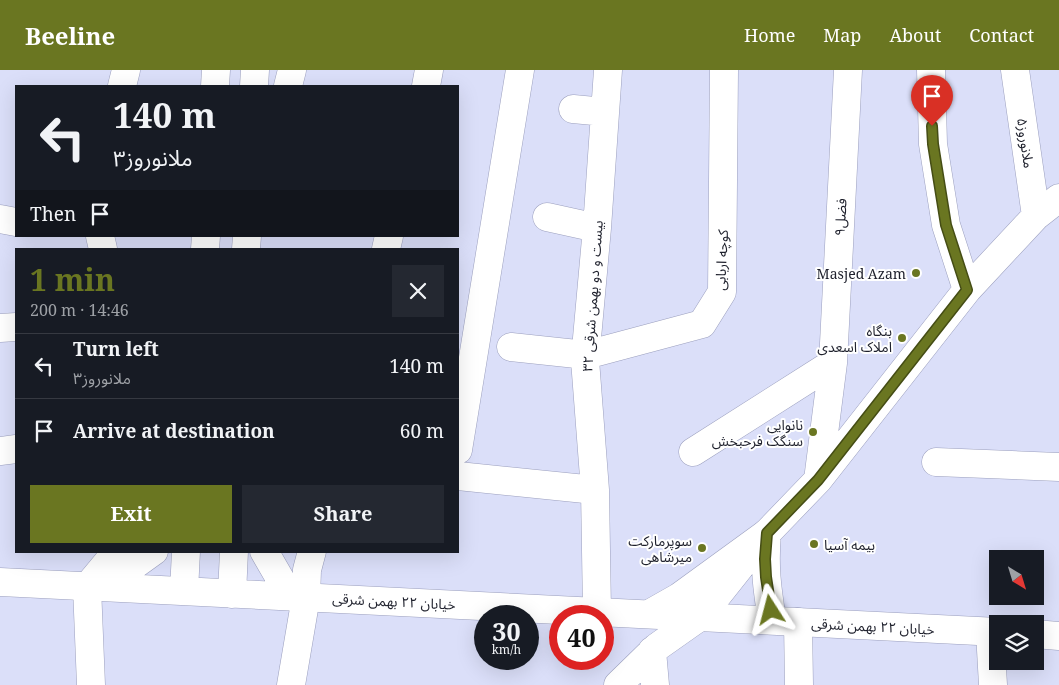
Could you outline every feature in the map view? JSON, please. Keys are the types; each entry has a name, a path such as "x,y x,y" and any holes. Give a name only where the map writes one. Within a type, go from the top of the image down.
{"street":[{"path":"122,85 126,70"},
{"path":"215,85 216,70"},
{"path":"255,70 255,85"},
{"path":"288,85 292,70"},
{"path":"426,85 429,70"},
{"path":"459,444 520,70"},
{"name":"بیست و دو بهمن شرقی ۳۲","path":"597,605 595,490 586,355 608,70"},
{"name":"کوچه اربابی","path":"586,355 702,324 722,292 724,70"},
{"name":"فضل۹","path":"818,480 833,363 848,70"},
{"path":"931,70 933,144 944,216 967,290"},
{"name":"ملانوروز۵","path":"1015,70 1036,216"},
{"path":"573,109 605,112"},
{"path":"618,685 652,651 701,616 767,533 818,480 967,290 1036,216 1059,198"},
{"path":"546,217 597,228"},
{"path":"0,219 15,222"},
{"path":"511,347 586,355"},
{"path":"693,452 833,363"},
{"path":"0,451 15,449"},
{"path":"936,462 1059,467"},
{"path":"459,476 595,490"},
{"path":"649,614 686,592 767,533"},
{"path":"767,533 766,577 785,621 799,685"},
{"path":"91,685 95,587 116,553"},
{"path":"95,587 151,553"},
{"path":"184,591 186,553"},
{"path":"232,594 234,553"},
{"path":"265,553 298,597"},
{"path":"291,685 298,597 310,560"},
{"name":"خیابان ۲۲ بهمن شرقی","path":"0,582 549,609"},
{"name":"خیابان ۲۲ بهمن شرقی","path":"614,612 989,632"},
{"path":"1044,635 1059,636"},
{"path":"652,651 656,685"},
{"path":"993,670 993,685"}],"place":[{"name":"Masjed Azam","path":"916,273"},
{"name":"بنگاه املاک اسعدی","path":"902,338"},
{"name":"نانوایی سنگک فرحبخش","path":"813,432"},
{"name":"بیمه آسیا","path":"814,544"},
{"name":"سوپرمارکت میرشاهی","path":"702,548"}],"route":[{"path":"771,610 765,559 767,533 818,480 967,290 946,225 933,144 932,126"}]}
